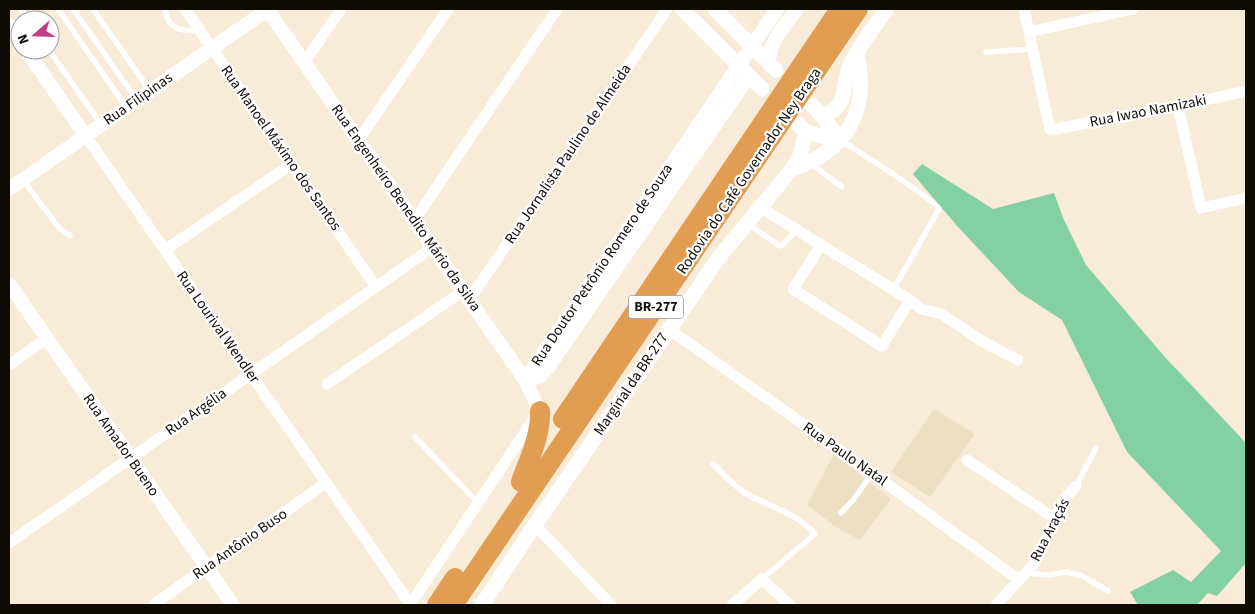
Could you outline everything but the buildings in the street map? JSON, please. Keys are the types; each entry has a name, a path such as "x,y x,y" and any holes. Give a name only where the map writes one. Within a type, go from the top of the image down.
{"highway":[{"name":"Rodovia do Café Governador Ney Braga","path":"437,605 840,9"},
{"name":"Rodovia do Café Governador Ney Braga","path":"453,605 858,9"},
{"path":"521,482 538,432 540,411"}],"main road":[{"path":"682,9 762,89"},
{"path":"715,9 773,66"},
{"path":"822,116 832,112 843,99 850,66 887,9"},
{"name":"BR-277","path":"792,169 810,163 826,154 847,110 853,92 857,55"},
{"path":"811,104 822,116 834,137"},
{"path":"802,128 815,131 823,122 822,116"},
{"path":"802,128 834,137"},
{"name":"BR-277","path":"792,169 800,156 802,128"},
{"name":"BR-277","path":"792,169 810,158 834,137"},
{"name":"Marginal da BR-277","path":"482,605 534,525 720,256 792,169"}],"street":[{"name":"Rua Manoel Máximo dos Santos","path":"185,9 376,287"},
{"name":"Rua Filipinas","path":"9,188 267,9"},
{"name":"Rua Engenheiro Benedito Mário da Silva","path":"267,9 525,380 540,411"},
{"path":"304,62 341,9"},
{"path":"358,141 448,9"},
{"path":"414,221 557,9"},
{"name":"Rua Jornalista Paulino de Almeida","path":"466,295 666,9"},
{"name":"Rua Doutor Petrônio Romero de Souza","path":"525,380 777,9"},
{"path":"773,66 769,52 772,43 797,9"},
{"path":"1024,9 1028,32 1034,49"},
{"path":"1028,32 1133,9"},
{"name":"Rua Iwao Namizaki","path":"1034,49 1050,130 1178,106 1246,90"},
{"name":"Rua Lourival Wendler","path":"33,60 410,605"},
{"name":"Rua Doutor Petrônio Romero de Souza","path":"525,380 539,376 547,369 749,76"},
{"path":"1178,106 1201,208 1246,198"},
{"path":"165,250 292,164"},
{"path":"760,206 910,300 921,309 942,314 980,340 1018,360"},
{"path":"821,245 793,289 882,346 910,300"},
{"name":"Rua Argélia","path":"9,543 433,247"},
{"name":"Rua Amador Bueno","path":"9,284 233,605"},
{"path":"327,384 466,295"},
{"name":"Rua Paulo Natal","path":"669,329 872,473 1023,576"},
{"path":"9,365 46,338"},
{"path":"410,605 540,411"},
{"path":"966,460 1054,518"},
{"name":"Rua Antônio Buso","path":"153,605 326,483"},
{"name":"Rua Araçás","path":"996,605 1034,564 1064,499 1076,486"},
{"path":"534,525 611,605"},
{"path":"732,605 762,578 790,605"}],"lane":[{"path":"58,9 131,104"},
{"path":"73,9 131,104"},
{"path":"93,9 150,91"},
{"path":"165,9 167,18 180,31 200,31"},
{"path":"986,52 1034,49"},
{"path":"57,60 101,124"},
{"path":"834,137 920,193 939,209 893,290"},
{"path":"810,163 842,187"},
{"path":"22,179 60,230 70,236"},
{"path":"747,223 780,246 796,230"},
{"path":"415,437 478,503"},
{"name":"Rua Araçás","path":"1076,486 1096,448"},
{"path":"713,464 744,492 788,512 808,526 815,534 762,578"},
{"path":"842,513 854,500 872,473"},
{"path":"1023,576 1067,572 1082,576 1108,591"}],"shaded area":[{"path":"934,409 975,434 930,497 891,472"},
{"path":"834,454 891,499 860,540 836,527 807,505"}],"green space":[{"path":"922,164 993,209 1054,193 1064,220 1086,265 1164,356 1246,443 1246,563 1217,596 1208,593 1197,605 1138,605 1130,592 1173,570 1191,582 1221,551 1127,452 1062,320 1019,292 958,227 913,174"}]}
